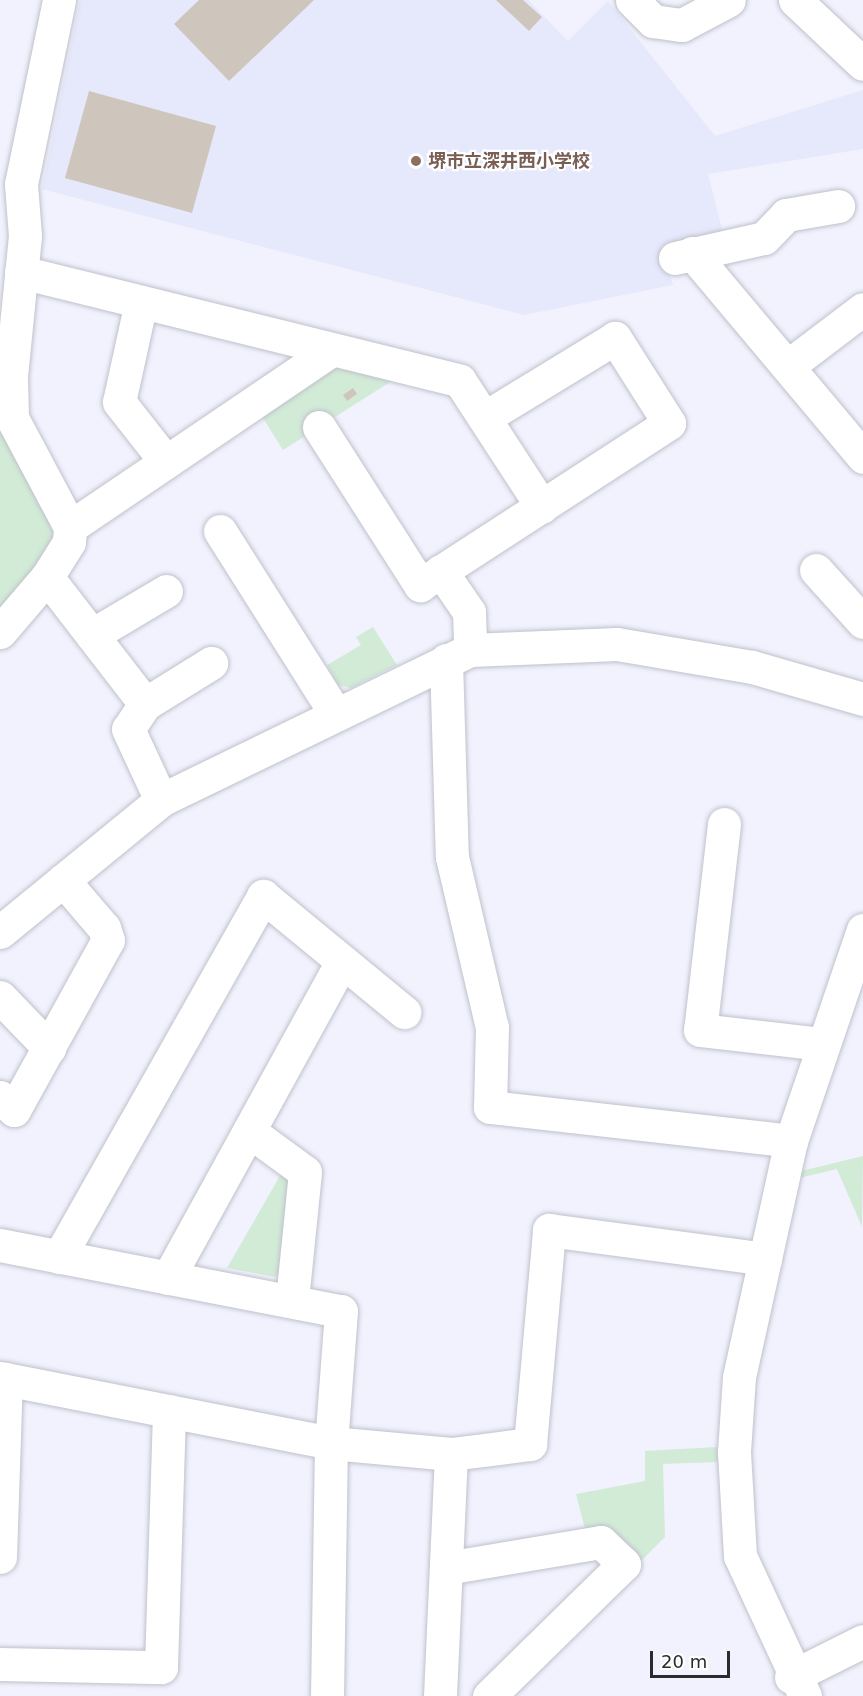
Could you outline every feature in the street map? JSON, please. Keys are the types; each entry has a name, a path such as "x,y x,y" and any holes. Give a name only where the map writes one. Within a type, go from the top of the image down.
{"street":[{"path":"0,632 47,577 69,542 70,527 12,418 21,272 21,184 59,0"},
{"path":"632,0 653,21 682,25 729,0"},
{"path":"795,0 863,64"},
{"path":"838,206 786,215 764,238 682,256 788,366 863,456"},
{"path":"21,272 330,351 460,381 542,507"},
{"path":"141,302 119,402 166,462"},
{"path":"788,366 863,309"},
{"path":"319,427 420,585 669,423 615,339 484,418"},
{"path":"70,527 330,351"},
{"path":"220,531 335,712"},
{"path":"816,570 863,622"},
{"path":"441,571 469,612 458,655 452,857 492,1026 490,1107 791,1141"},
{"path":"47,577 145,704"},
{"path":"92,635 166,591"},
{"path":"0,932 161,800 335,712 458,655 617,644 752,668 863,699"},
{"path":"161,800 128,729 145,704 211,663"},
{"path":"724,824 700,1030 822,1044"},
{"path":"0,1097 14,1110 108,940 104,928 63,880"},
{"path":"59,1257 263,897 404,1012"},
{"path":"863,930 822,1044 791,1141 740,1377 734,1452 740,1556 798,1687 863,1641"},
{"path":"168,1278 342,962"},
{"path":"0,998 49,1048"},
{"path":"249,1131 305,1172 292,1301"},
{"path":"0,1557 3,1379 332,1443 451,1454 530,1444 549,1230 765,1258"},
{"path":"0,1245 341,1311 332,1443 327,1696"},
{"path":"0,1664 161,1667 168,1411"},
{"path":"440,1696 451,1454"},
{"path":"446,1568 601,1542 624,1564 489,1696"}],"shaded area":[{"name":"堺市立深井西小学校","path":"80,0 528,0 568,41 608,1 715,136 863,90 863,149 708,174 723,233 661,246 673,285 524,315 42,189"}],"green space":[{"path":"328,361 398,377 283,450 256,407"},
{"path":"0,413 54,517 53,550 0,617"},
{"path":"373,627 397,665 351,688 338,685 327,665 361,645 356,637"},
{"path":"863,1156 862,1227 837,1169 791,1180 793,1173"},
{"path":"285,1167 292,1179 283,1271 275,1277 227,1268"},
{"path":"717,1447 718,1462 663,1464 665,1537 639,1563 586,1533 576,1494 645,1481 645,1451"}],"building":[{"path":"199,0 314,0 229,81 174,24"},
{"path":"496,0 523,0 542,17 529,31"},
{"path":"89,91 216,126 192,213 65,178"},
{"path":"353,388 357,394 347,401 343,395"}],"place":[{"name":"堺市立深井西小学校","path":"416,161"}]}
